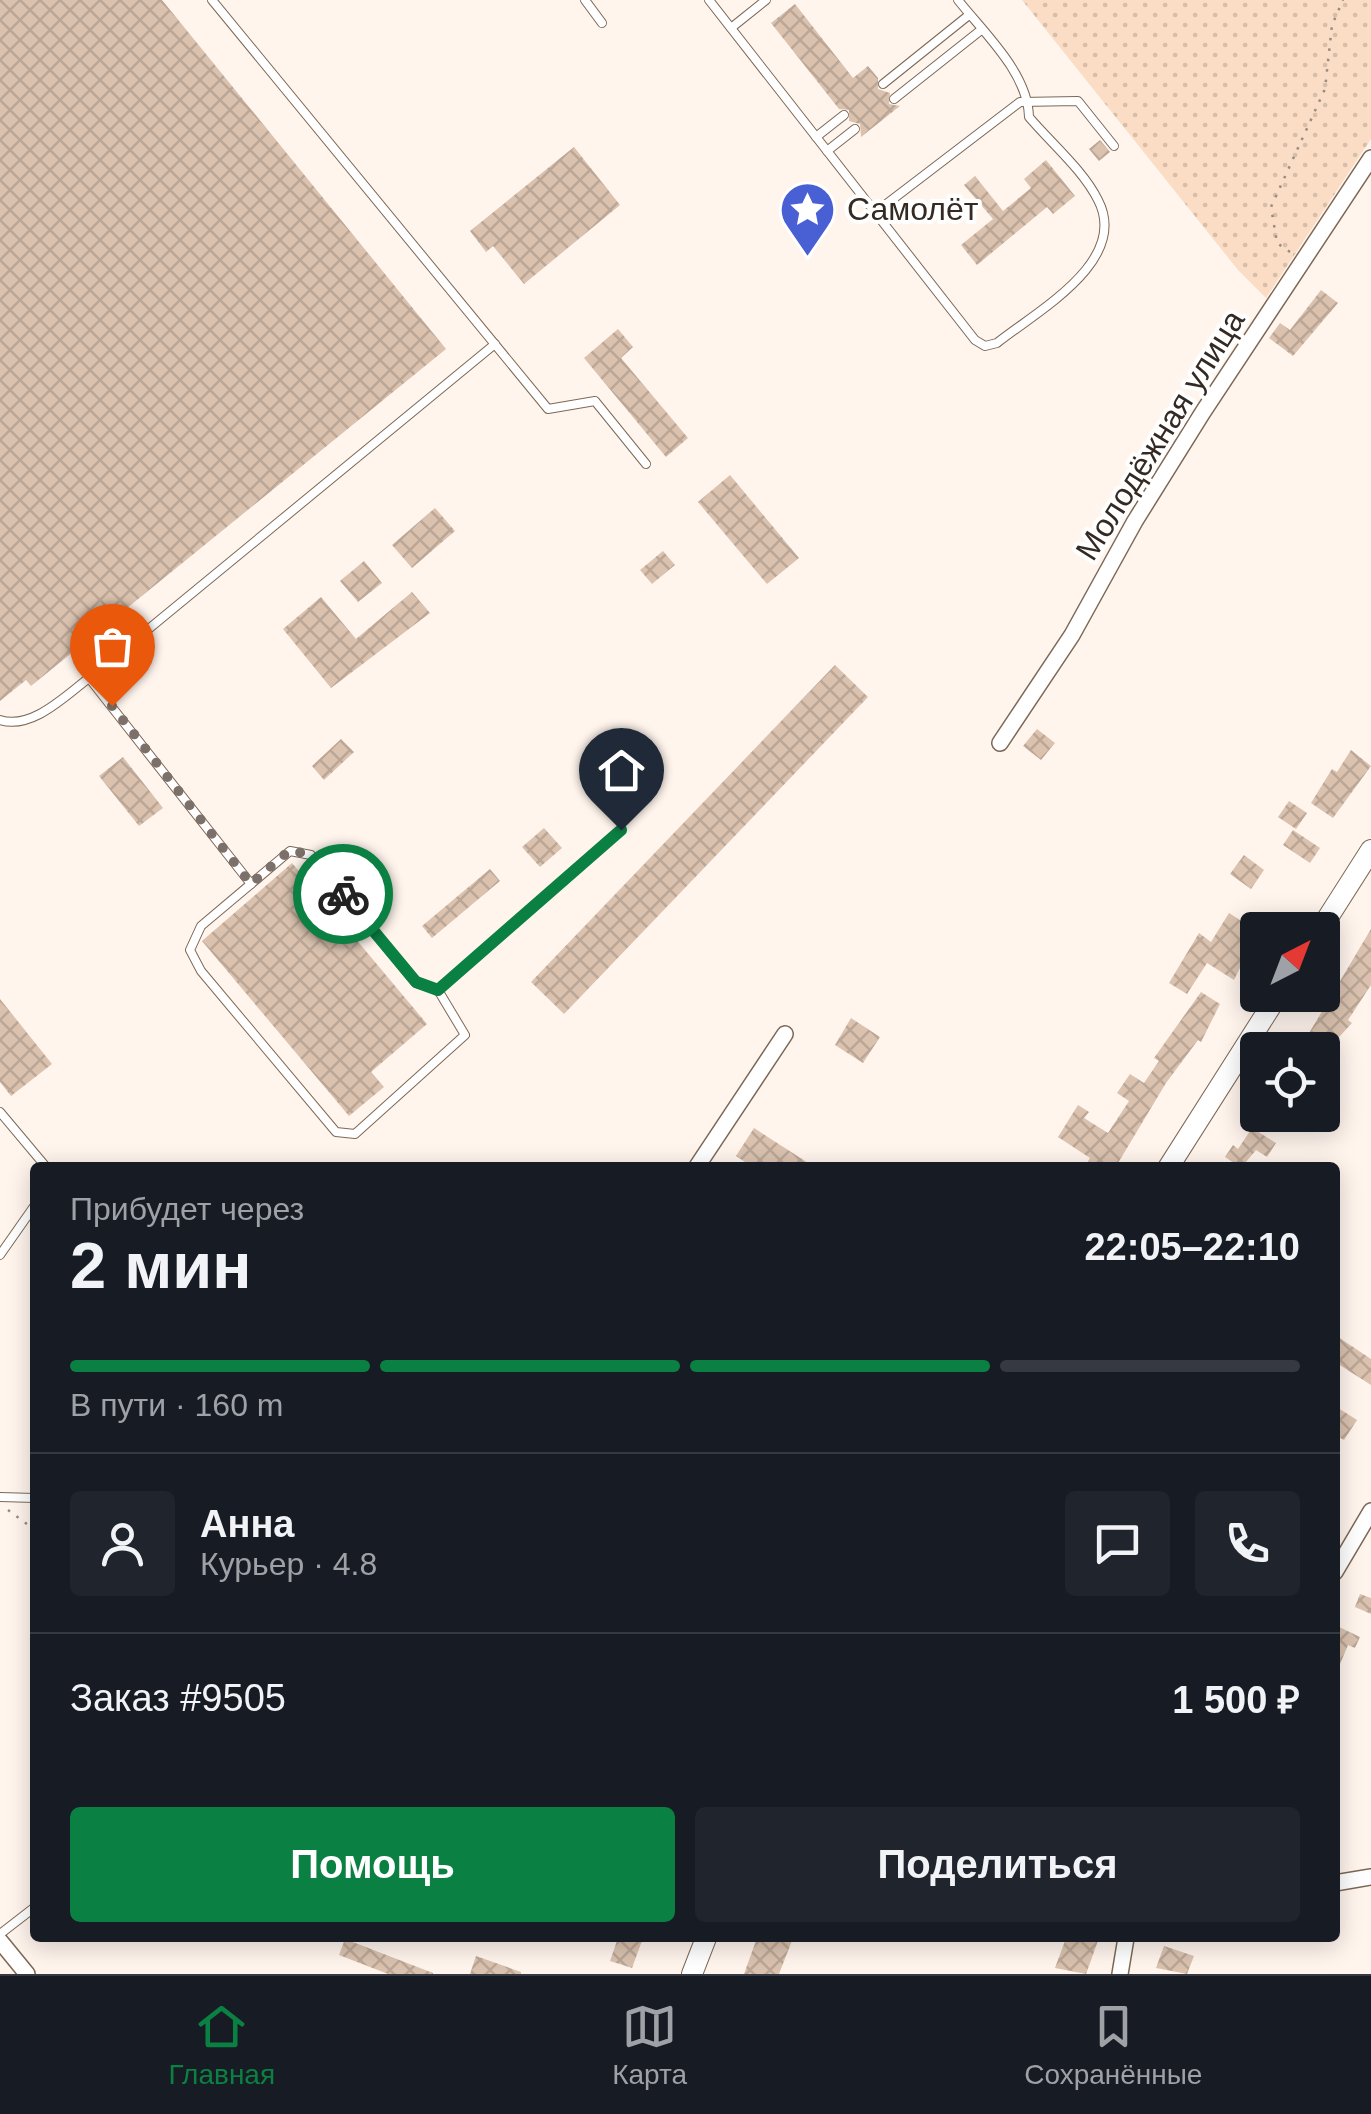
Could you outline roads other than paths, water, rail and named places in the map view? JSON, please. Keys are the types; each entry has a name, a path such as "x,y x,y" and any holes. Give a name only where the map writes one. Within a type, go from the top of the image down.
{"street":[{"name":"Молодёжная улица","path":"1000,743 1072,635 1134,521 1203,412 1371,158"},
{"path":"1331,912 1371,850"},
{"path":"1172,1162 1267,1012"},
{"path":"700,1162 784,1034"},
{"path":"1340,1564 1371,1512"},
{"path":"1340,1882 1371,1877"},
{"path":"0,1938 27,1974"},
{"path":"692,1974 704,1942"},
{"path":"1120,1974 1125,1942"}],"lane":[{"path":"212,0 548,409 594,401 646,464"},
{"path":"584,0 602,23"},
{"path":"708,0 975,340 985,346 996,343 1094,265 1106,223 1098,199 1029,117 1029,102 1016,74 958,0"},
{"path":"731,28 766,0"},
{"path":"883,84 970,15"},
{"path":"894,98 980,30"},
{"path":"876,212 1020,102 1078,101 1114,146"},
{"path":"816,137 844,115"},
{"path":"827,152 856,129"},
{"path":"0,720 12,724 38,716 89,678 494,344"},
{"path":"89,678 251,884"},
{"path":"438,990 621,830"},
{"path":"290,850 311,855 416,982 438,990 465,1034 355,1134 336,1132 200,971 190,950 201,926 290,850"},
{"path":"0,1112 42,1162"},
{"path":"0,1255 30,1212"},
{"path":"0,1501 30,1498"},
{"path":"0,1938 30,1911"}],"place":[{"name":"Самолёт","path":"808,258"}]}
